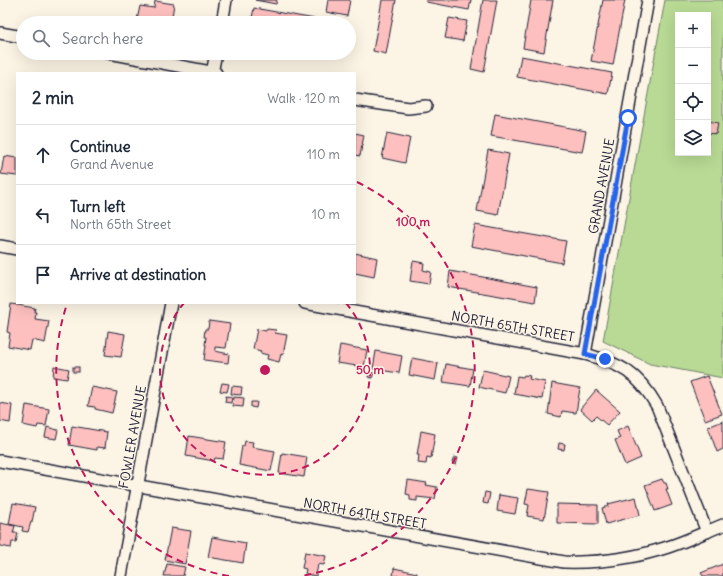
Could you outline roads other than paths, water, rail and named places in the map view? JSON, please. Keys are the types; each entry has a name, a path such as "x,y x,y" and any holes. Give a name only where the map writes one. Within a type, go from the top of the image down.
{"street":[{"path":"223,16 226,0"},
{"name":"GRAND AVENUE","path":"585,354 648,0"},
{"path":"0,33 16,36"},
{"path":"146,60 209,72"},
{"path":"214,72 215,60"},
{"path":"356,100 408,108 426,106"},
{"path":"0,246 16,249"},
{"name":"FOWLER AVENUE","path":"122,576 171,304"},
{"name":"NORTH 65TH STREET","path":"310,304 585,354 605,359 624,368 638,380 650,394 657,406 707,532"},
{"name":"NORTH 64TH STREET","path":"0,461 564,562 598,561 638,555 669,547 723,525"}]}
